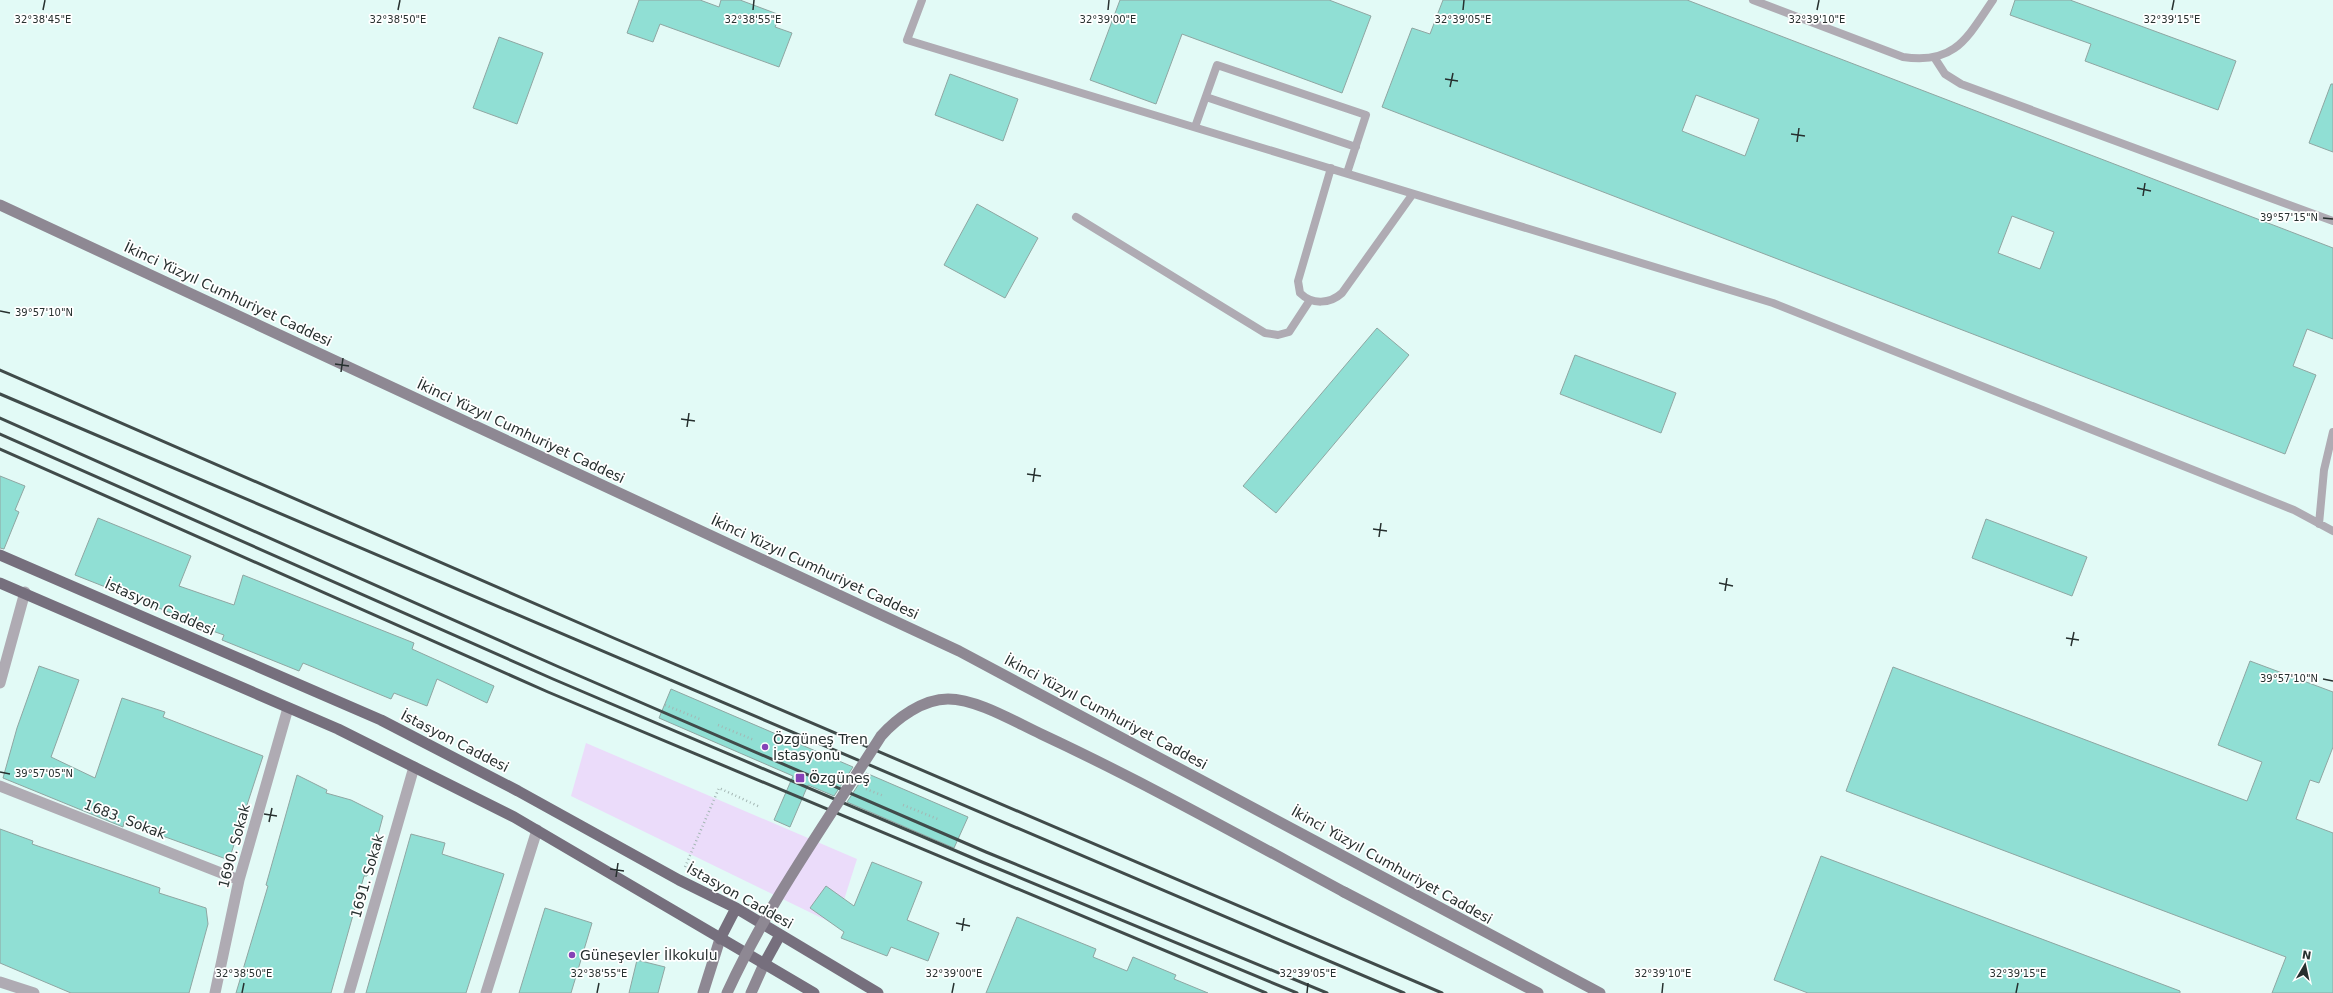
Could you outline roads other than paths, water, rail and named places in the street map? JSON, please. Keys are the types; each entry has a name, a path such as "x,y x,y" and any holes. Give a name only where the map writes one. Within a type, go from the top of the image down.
{"main road":[{"name":"İkinci Yüzyıl Cumhuriyet Caddesi","path":"0,205 959,651 1600,993"},
{"name":"İstasyon Caddesi","path":"0,555 381,720 518,791 679,880 736,908 878,993"},
{"path":"0,583 25,592 338,729 414,767 537,830 814,993"},
{"path":"727,993 753,942 881,736 890,726 925,703 949,699 972,704 1076,750 1167,796 1344,892 1538,993"},
{"path":"703,993 720,939 736,908"},
{"path":"751,993 764,964 780,935"}],"street":[{"path":"0,683 25,592"},
{"name":"1690. Sokak","path":"215,993 239,880 288,708"},
{"name":"1691. Sokak","path":"350,993 414,767"},
{"name":"1683. Sokak","path":"0,786 239,880"},
{"path":"486,993 537,830"},
{"path":"0,982 34,993"}],"lane":[{"path":"922,0 907,40 1331,168 1412,195 1772,303 2294,510 2333,532"},
{"path":"1752,0 1902,57 1924,59 1934,57 1956,48 1965,41 1993,0"},
{"path":"1934,57 1945,74 1961,84 2333,221"},
{"path":"1195,127 1216,65 1366,115 1346,173"},
{"path":"1206,97 1356,147"},
{"path":"1331,168 1298,281 1300,294 1310,300 1323,302 1342,293 1412,195"},
{"path":"1076,217 1265,333 1278,335 1289,332 1310,300"},
{"path":"2319,524 2324,470 2333,432"}],"railway":[{"path":"0,370 616,639 1442,993"},
{"path":"0,394 1404,993"},
{"path":"0,418 559,667 986,852 1327,993"},
{"path":"0,434 553,679 982,862 1297,993"},
{"path":"0,449 548,692 1266,993"}],"place":[{"name":"Özgüneş Tren İstasyonu","path":"765,747"},
{"name":"Özgüneş","path":"800,778"},
{"name":"Güneşevler İlkokulu","path":"572,955"}]}
